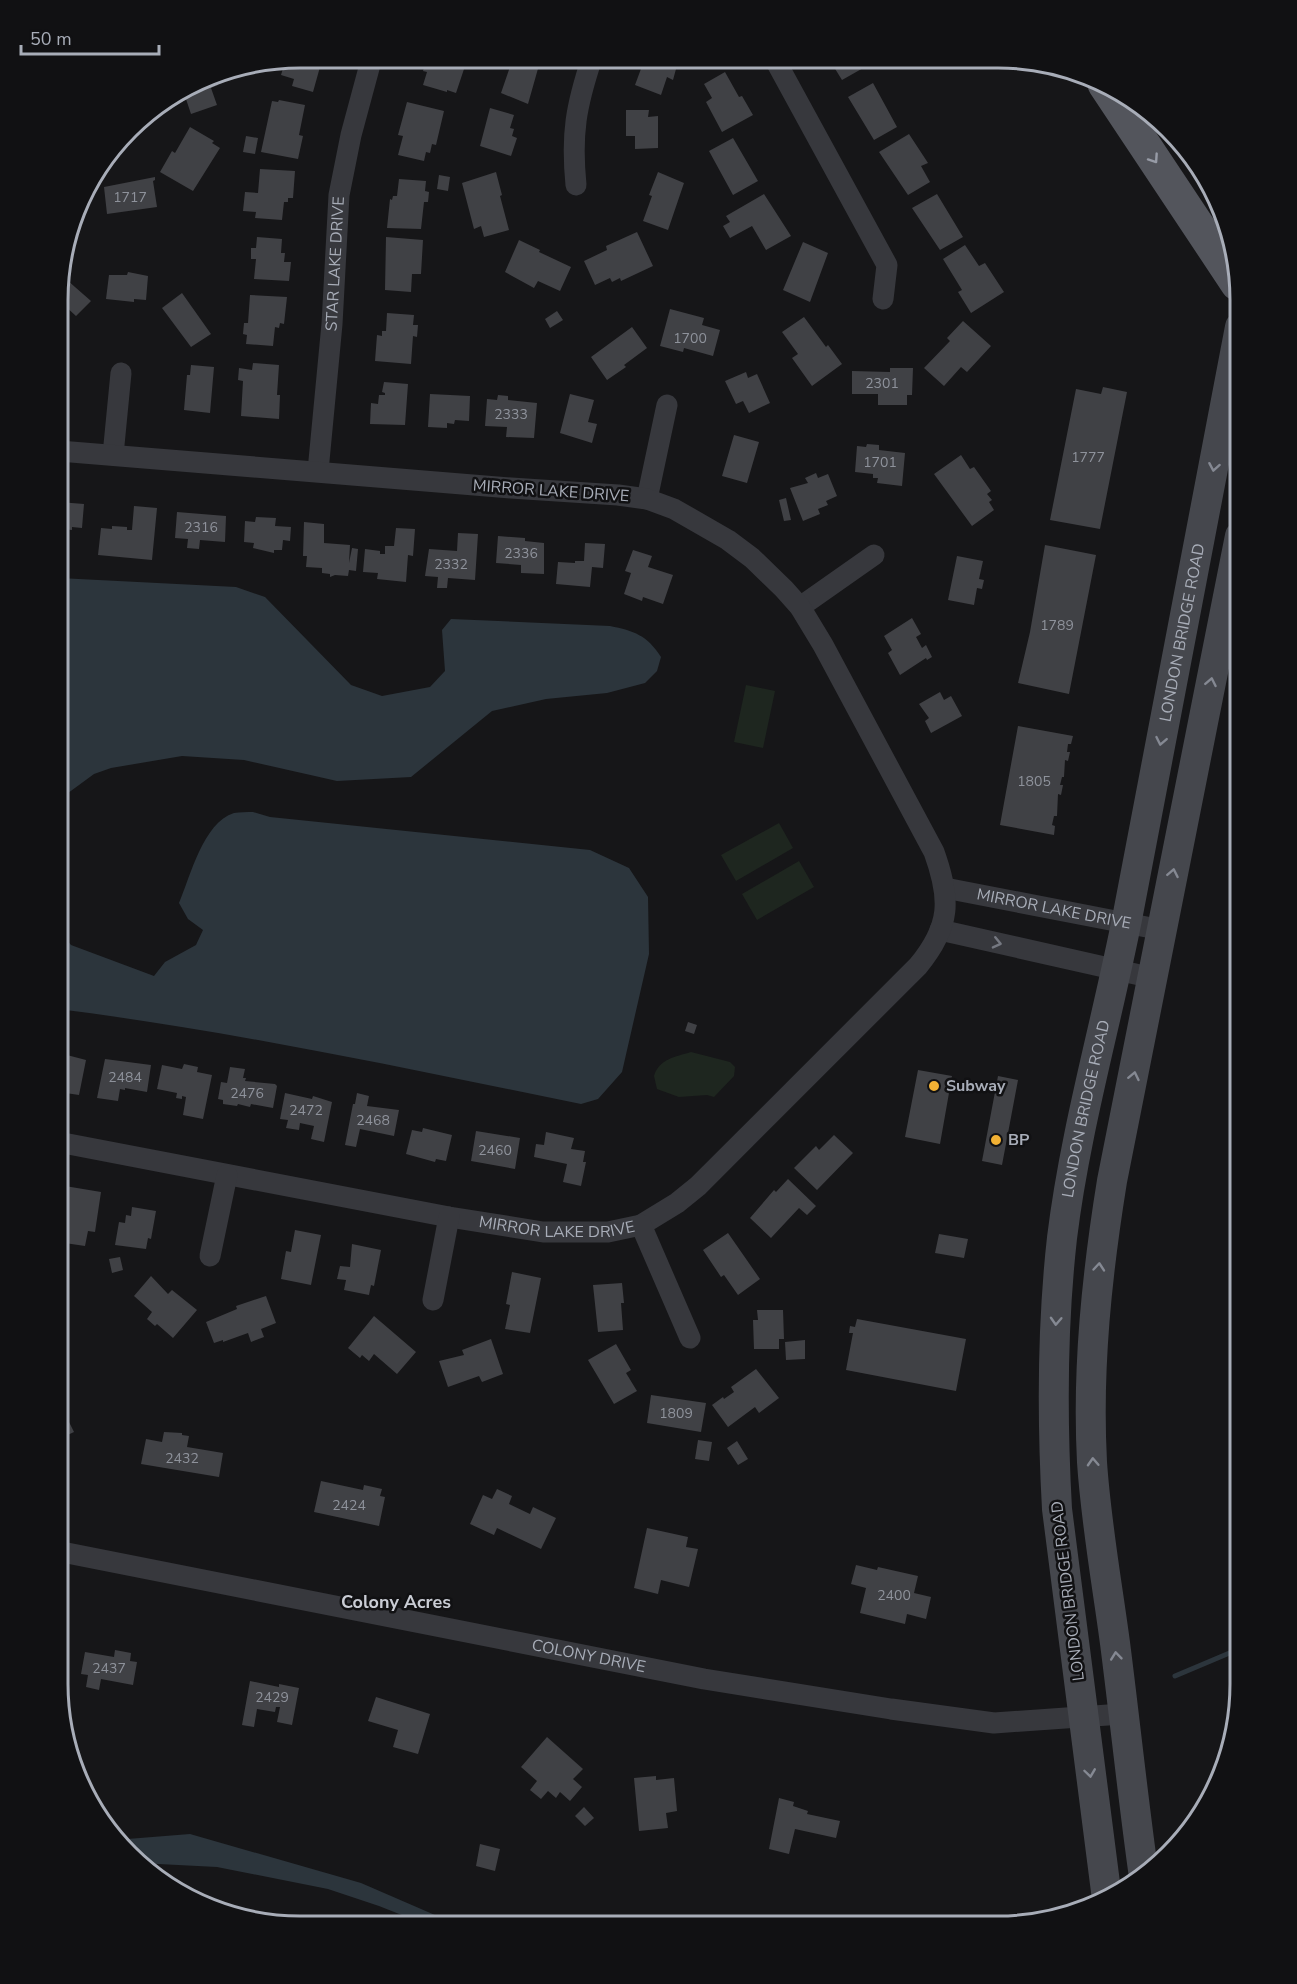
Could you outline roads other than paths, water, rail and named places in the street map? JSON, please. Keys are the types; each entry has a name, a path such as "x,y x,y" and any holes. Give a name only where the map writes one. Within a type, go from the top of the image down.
{"main road":[{"path":"1115,100 1228,271"},
{"name":"LONDON BRIDGE ROAD","path":"1106,1889 1057,1509 1054,1458 1056,1324 1062,1238 1080,1138 1126,923 1230,379"},
{"path":"1142,1865 1115,1644 1102,1563 1092,1462 1091,1393 1094,1325 1100,1255 1110,1192 1230,587"}],"street":[{"name":"STAR LAKE DRIVE","path":"318,471 332,324 339,195 351,135 369,68"},
{"path":"576,185 573,154 575,123 589,68"},
{"path":"779,68 887,265 883,299"},
{"path":"113,455 121,373"},
{"path":"647,499 667,405"},
{"name":"MIRROR LAKE DRIVE","path":"67,452 618,495 647,499 675,510 728,540 776,581 800,607 823,645 934,852 945,888 945,908 940,930 930,951 918,966 698,1186 677,1203 641,1225 608,1232 543,1232 449,1217 67,1144"},
{"path":"800,607 874,555"},
{"name":"MIRROR LAKE DRIVE","path":"945,888 1162,930"},
{"path":"940,930 1153,978"},
{"path":"210,1256 227,1175"},
{"path":"433,1300 449,1217"},
{"path":"641,1225 690,1338"},
{"name":"COLONY DRIVE","path":"67,1553 704,1679 994,1723 1122,1714"}],"waterway":[{"path":"1175,1676 1230,1653"}],"place":[{"name":"Subway","path":"934,1086"},
{"name":"BP","path":"996,1140"}],"district":[{"name":"Colony Acres","path":"396,1602"}]}
